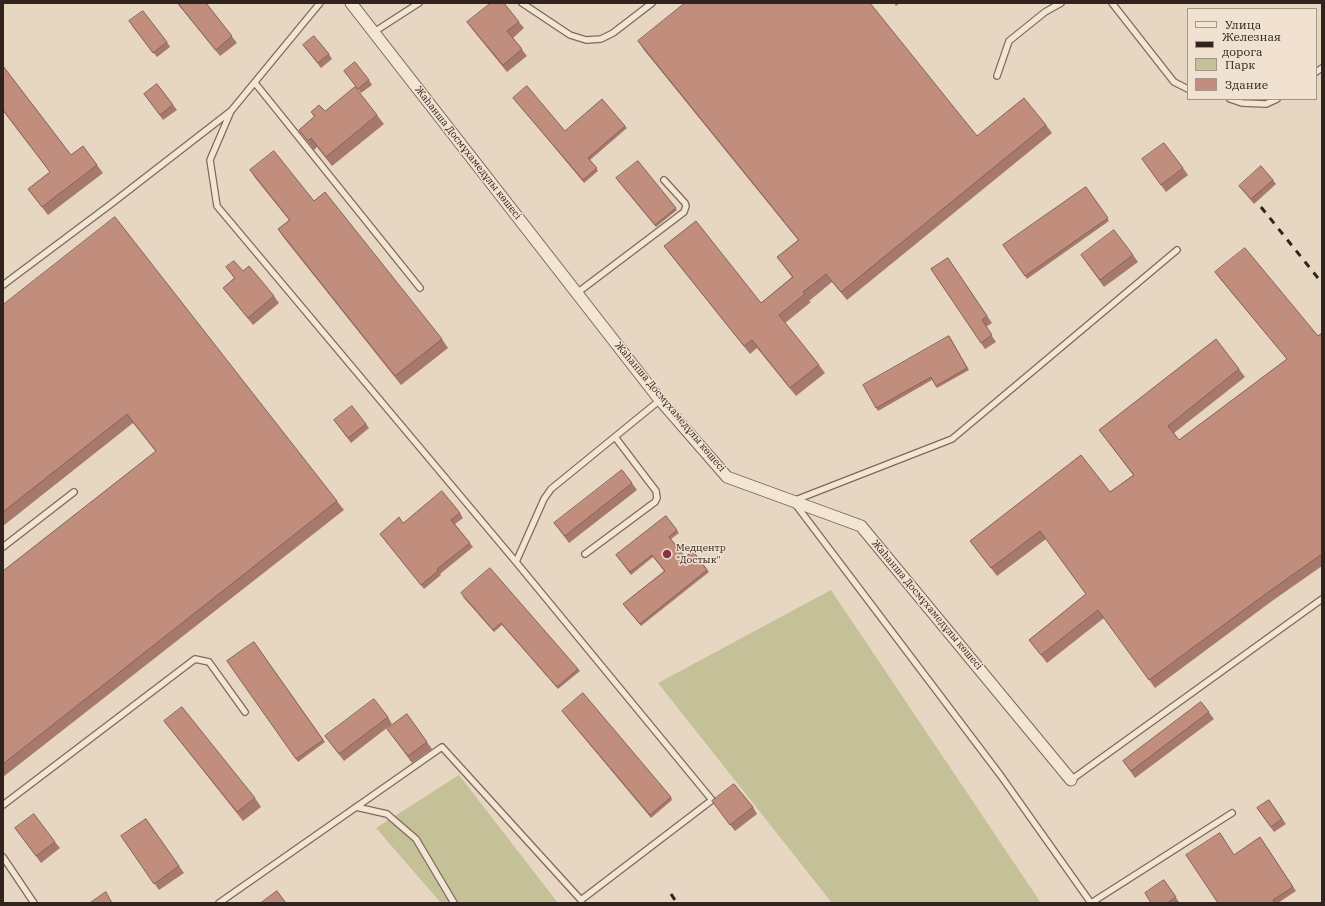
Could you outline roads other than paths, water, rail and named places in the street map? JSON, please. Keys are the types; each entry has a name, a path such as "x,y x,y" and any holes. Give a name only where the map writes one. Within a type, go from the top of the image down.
{"street":[{"name":"Жаһанша Досмұхамедұлы көшесі","path":"351,3 660,400 727,477 861,526 1071,780"}],"lane":[{"path":"3,284 111,204 231,111 320,3"},
{"path":"374,32 419,3"},
{"path":"522,3 570,35 586,40 601,39 612,33 652,3"},
{"path":"997,76 1009,41 1045,12 1061,3"},
{"path":"1112,3 1174,82 1187,88"},
{"path":"255,83 420,288"},
{"path":"1233,100 1242,103 1266,104 1275,100"},
{"path":"219,903 442,747 582,902 712,800 516,562 217,206 210,160 231,111"},
{"path":"577,293 684,212 686,206 685,203 664,180"},
{"path":"1177,250 952,439 793,501 1001,776 1091,903 1232,813"},
{"path":"516,562 544,499 551,489 660,400"},
{"path":"585,554 655,502 657,498 656,491 614,437"},
{"path":"3,547 74,492"},
{"path":"1071,780 1322,599"},
{"path":"3,805 195,659 209,662 245,712"},
{"path":"356,807 387,814 416,839 454,903"},
{"path":"3,857 34,903"}],"railway":[{"path":"1261,207 1322,283"},
{"path":"671,894 677,903"}],"place":[{"name":"Медцентр \"Достык\"","path":"667,554"}]}
